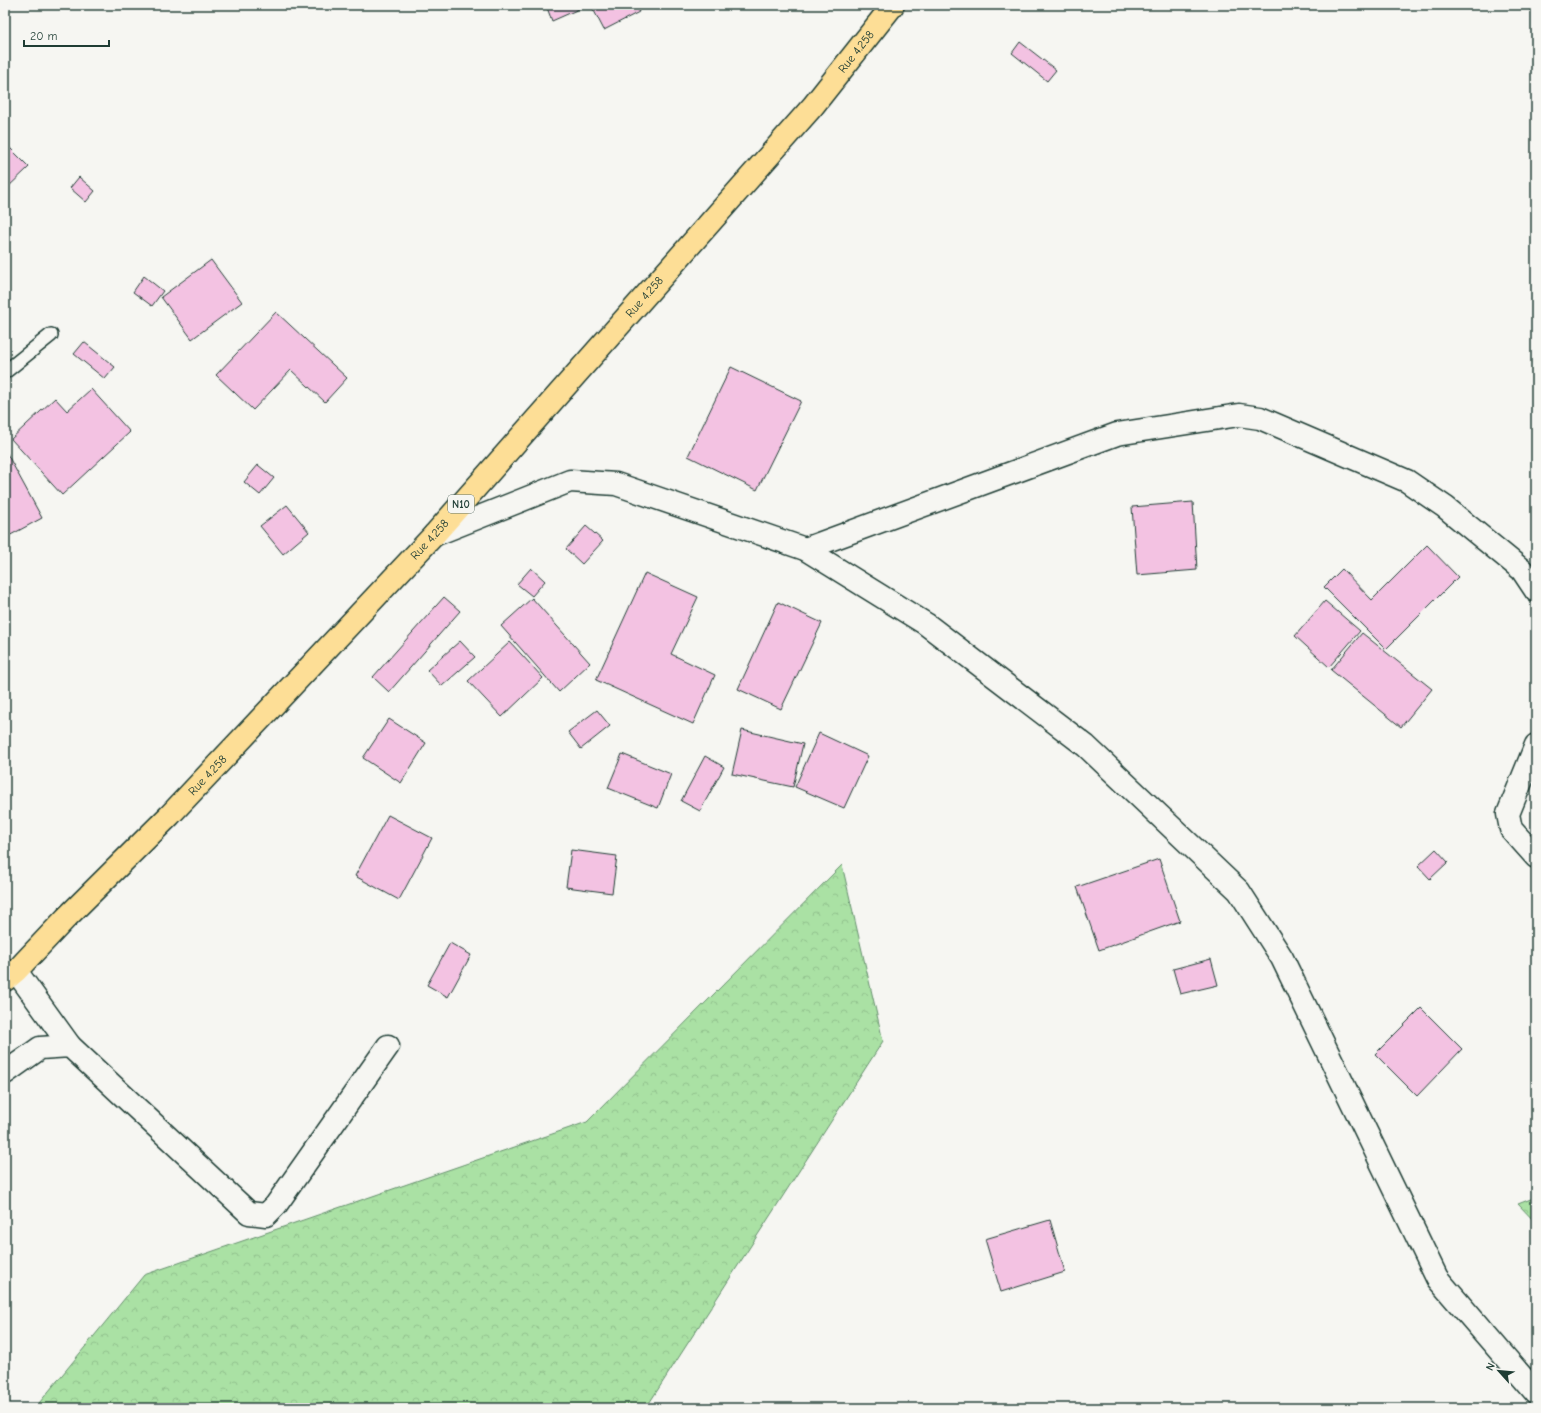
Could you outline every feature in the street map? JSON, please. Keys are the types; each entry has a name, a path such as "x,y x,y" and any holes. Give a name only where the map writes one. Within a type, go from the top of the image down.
{"highway":[{"name":"Rue 4.258","path":"11,976 66,918 170,815 434,535 813,106 893,5"}],"street":[{"path":"805,550 1117,434 1239,415 1260,418 1407,481 1445,507 1522,570 1536,591"},
{"path":"434,535 570,481 616,484 805,550 926,624 1086,746 1239,891 1282,958 1437,1278 1536,1393"},
{"path":"1536,745 1508,814 1511,829 1536,857"},
{"path":"11,976 70,1046 249,1213 266,1215 276,1205 388,1046"},
{"path":"5,1073 40,1048 70,1046"}],"lane":[{"path":"5,372 51,336"}],"green space":[{"path":"842,865 883,1041 646,1408 35,1408 144,1275 587,1122"},
{"path":"1536,1197 1536,1223 1518,1204"}],"building":[{"path":"546,5 577,5 579,9 552,21"},
{"path":"591,5 636,5 639,12 604,30"},
{"path":"1020,42 1056,70 1047,81 1012,53"},
{"path":"5,143 29,167 5,190"},
{"path":"79,177 95,191 86,202 70,188"},
{"path":"211,260 242,302 192,339 161,297"},
{"path":"144,276 163,291 152,306 133,292"},
{"path":"276,312 347,378 325,402 291,370 253,410 216,375"},
{"path":"84,342 115,367 105,379 74,354"},
{"path":"731,367 801,401 757,490 688,456"},
{"path":"91,389 130,432 62,495 11,439 55,398 67,411"},
{"path":"5,450 42,518 5,538"},
{"path":"258,465 274,478 260,495 244,482"},
{"path":"1193,502 1197,570 1137,575 1132,507"},
{"path":"287,505 309,532 283,554 260,526"},
{"path":"586,526 603,541 582,564 566,549"},
{"path":"1427,545 1458,577 1386,649 1324,587 1342,569 1372,600"},
{"path":"531,568 545,581 532,596 517,584"},
{"path":"645,573 698,597 671,654 715,675 693,724 596,680"},
{"path":"444,597 460,611 389,692 373,677"},
{"path":"532,598 590,663 559,692 501,626"},
{"path":"1325,601 1360,631 1329,667 1295,636"},
{"path":"778,602 822,623 781,709 738,689"},
{"path":"1362,633 1432,689 1401,727 1331,670"},
{"path":"460,641 475,657 442,686 427,670"},
{"path":"510,642 543,678 502,717 468,681"},
{"path":"597,710 610,726 581,749 568,732"},
{"path":"389,719 426,743 401,783 363,758"},
{"path":"742,730 803,744 793,787 732,774"},
{"path":"819,733 868,756 844,808 795,787"},
{"path":"622,754 671,774 658,808 608,788"},
{"path":"705,756 724,767 700,811 681,801"},
{"path":"388,815 432,838 399,900 355,876"},
{"path":"1436,849 1448,862 1430,879 1418,866"},
{"path":"571,850 617,856 612,893 566,887"},
{"path":"1159,859 1180,921 1099,950 1077,887"},
{"path":"450,943 471,955 448,997 427,985"},
{"path":"1211,959 1218,985 1180,994 1173,969"},
{"path":"1421,1008 1462,1049 1417,1096 1375,1054"},
{"path":"1050,1220 1065,1272 1001,1292 985,1239"}]}
